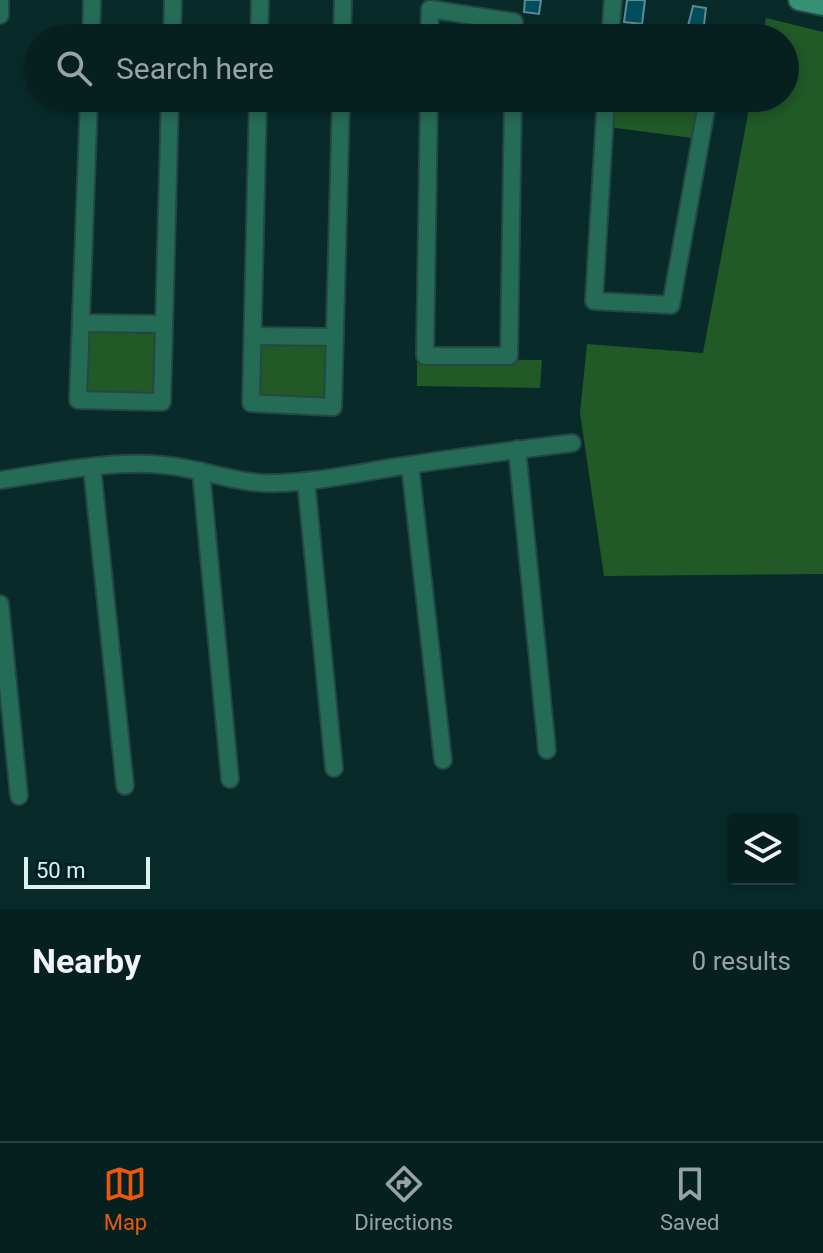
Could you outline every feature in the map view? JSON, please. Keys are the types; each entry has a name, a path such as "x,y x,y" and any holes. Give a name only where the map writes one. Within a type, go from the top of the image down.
{"street":[{"path":"0,0 0,15"},
{"path":"91,24 92,0"},
{"path":"172,24 173,0"},
{"path":"259,24 260,0"},
{"path":"342,24 343,0"},
{"path":"611,24 613,0"},
{"path":"799,0 823,5"},
{"path":"429,24 430,9 450,6 514,24"},
{"path":"89,112 78,400 162,402 170,112"},
{"path":"258,112 251,403 333,407 341,112"},
{"path":"429,112 425,356 509,356 513,112"},
{"path":"605,112 594,301 671,305 705,112"},
{"path":"82,323 164,324"},
{"path":"253,336 335,337"},
{"path":"0,480 138,463 167,465 274,484 572,443"},
{"path":"517,449 547,750"},
{"path":"410,465 443,760"},
{"path":"92,467 125,786"},
{"path":"201,471 230,779"},
{"path":"306,481 334,768"},
{"path":"0,604 19,796"}],"green space":[{"path":"766,18 790,24 765,24"},
{"path":"799,26 823,32 823,574 604,576 580,413 587,344 703,353 748,112 799,112"},
{"path":"611,112 697,112 692,138 609,127"},
{"path":"88,331 156,334 153,398 85,395"},
{"path":"258,341 330,345 328,403 254,399"},
{"path":"417,359 542,360 540,388 417,386"}],"building":[{"path":"525,0 541,0 539,14 524,12"},
{"path":"627,0 645,0 642,24 624,22"},
{"path":"693,6 706,8 704,24 688,24"}]}
